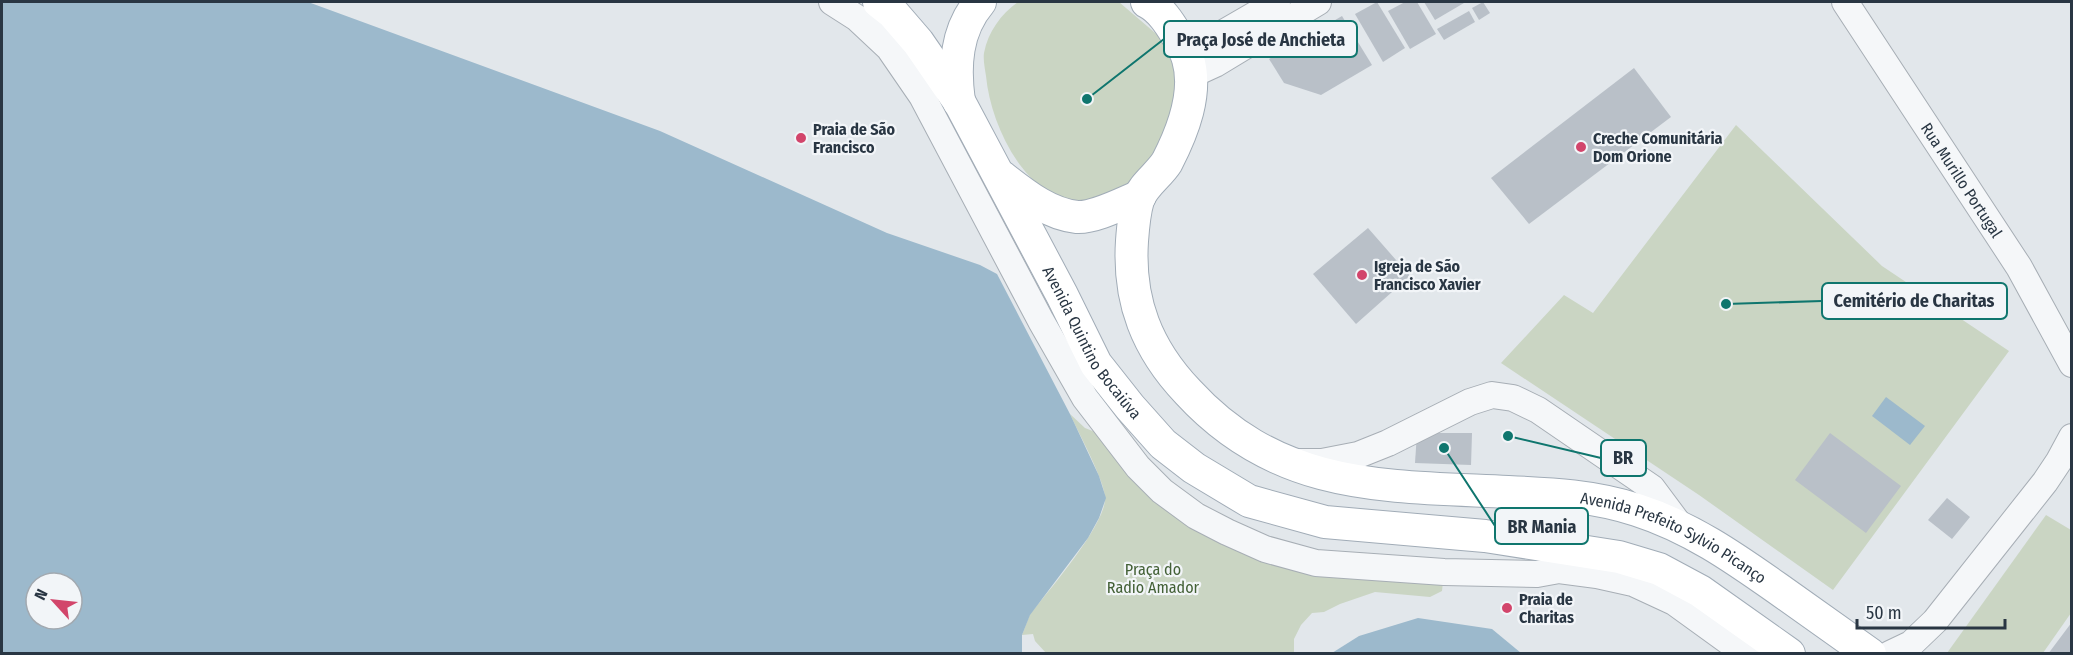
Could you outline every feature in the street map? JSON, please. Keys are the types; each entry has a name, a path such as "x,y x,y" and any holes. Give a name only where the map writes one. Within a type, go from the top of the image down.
{"main road":[{"name":"Avenida Quintino Bocaiúva","path":"879,2 893,13 918,42 960,102 1096,364 1163,444 1194,468 1249,501 1325,522 1420,531"},
{"path":"960,102 956,78 957,51 971,12 980,2"},
{"path":"1147,2 1153,5 1171,25 1189,64 1190,96 1184,122 1165,164 1140,196 1134,218 1130,263 1140,318 1153,348 1176,379 1220,423 1252,446 1288,463"},
{"path":"998,174 1027,196 1053,211 1079,217 1110,209 1140,196"},
{"name":"Avenida Prefeito Sylvio Picanço","path":"1288,463 1343,480 1382,486 1542,493 1598,499 1638,510 1681,526 1723,550 1870,654"},
{"name":"Avenida Prefeito Sylvio Picanço","path":"1420,531 1485,536 1619,556 1659,568 1700,591 1788,654"}],"street":[{"path":"832,2 857,18 889,48 922,96 1036,312 1085,398 1138,467 1162,491 1196,516 1265,549 1316,563 1444,572 1537,574 1559,570 1633,583 1674,602 1746,654"},
{"path":"1189,64 1277,2"},
{"path":"1189,64 1215,64 1318,2"},
{"name":"Rua Murillo Portugal","path":"1845,2 2019,267 2072,364"},
{"path":"1288,463 1322,462 1358,455 1388,443 1470,402 1492,395 1513,398 1538,410 1652,488 1681,526"},
{"path":"1890,654 1911,644 1935,621 2045,482 2072,437"},
{"path":"1927,654 1935,621"}],"green space":[{"path":"1018,2 1119,2 1168,44 1186,76 1153,172 1093,203 1070,201 1050,193 1032,179 1017,161 1005,141 989,97 984,56 986,45 996,24"},
{"path":"1736,125 1882,266 2009,351 1833,590 1699,495 1501,363 1564,295 1593,313"},
{"name":"Praça do Radio Amador","path":"1070,414 1085,428 1118,441 1138,467 1265,549 1444,572 1442,591 1430,597 1375,592 1324,612 1312,613 1301,625 1294,639 1294,653 1046,653 1035,641 1033,634 1022,635 1030,614 1086,541 1103,511 1105,499 1101,482"},
{"path":"2046,515 2071,530 2071,613 2043,653 1947,653"}],"water":[{"path":"2,2 308,2 660,131 887,233 980,265 997,274 1070,414 1099,476 1106,498 1099,518 1088,538 1030,615 1022,635 1022,653 2,653"},
{"path":"1886,397 1925,426 1910,445 1872,416"},
{"path":"1418,618 1492,629 1521,653 1332,653 1359,636"}],"building":[{"path":"1377,2 1405,48 1383,62 1355,14"},
{"path":"1405,2 1417,2 1436,34 1410,49 1388,11"},
{"path":"1424,2 1463,2 1464,3 1435,20"},
{"path":"1483,2 1490,13 1479,20 1472,8"},
{"path":"1469,11 1475,22 1444,40 1437,29"},
{"path":"1342,16 1372,65 1321,95 1284,83 1269,59"},
{"name":"Creche Comunitária Dom Orione","path":"1634,68 1671,117 1529,224 1491,178"},
{"name":"Igreja de São Francisco Xavier","path":"1368,228 1410,276 1356,324 1313,274"},
{"path":"1417,433 1472,433 1471,465 1415,463"},
{"path":"1830,433 1901,486 1866,533 1795,480"},
{"path":"1947,498 1970,517 1952,539 1928,520"},
{"path":"2072,622 2072,654 2048,654"}],"place":[{"name":"Praça José de Anchieta","path":"1087,99"},
{"name":"Praia de São Francisco","path":"801,138"},
{"name":"Creche Comunitária Dom Orione","path":"1581,147"},
{"name":"Igreja de São Francisco Xavier","path":"1362,275"},
{"name":"Cemitério de Charitas","path":"1726,304"},
{"name":"BR","path":"1508,436"},
{"name":"BR Mania","path":"1444,448"},
{"name":"Praia de Charitas","path":"1507,608"}]}
